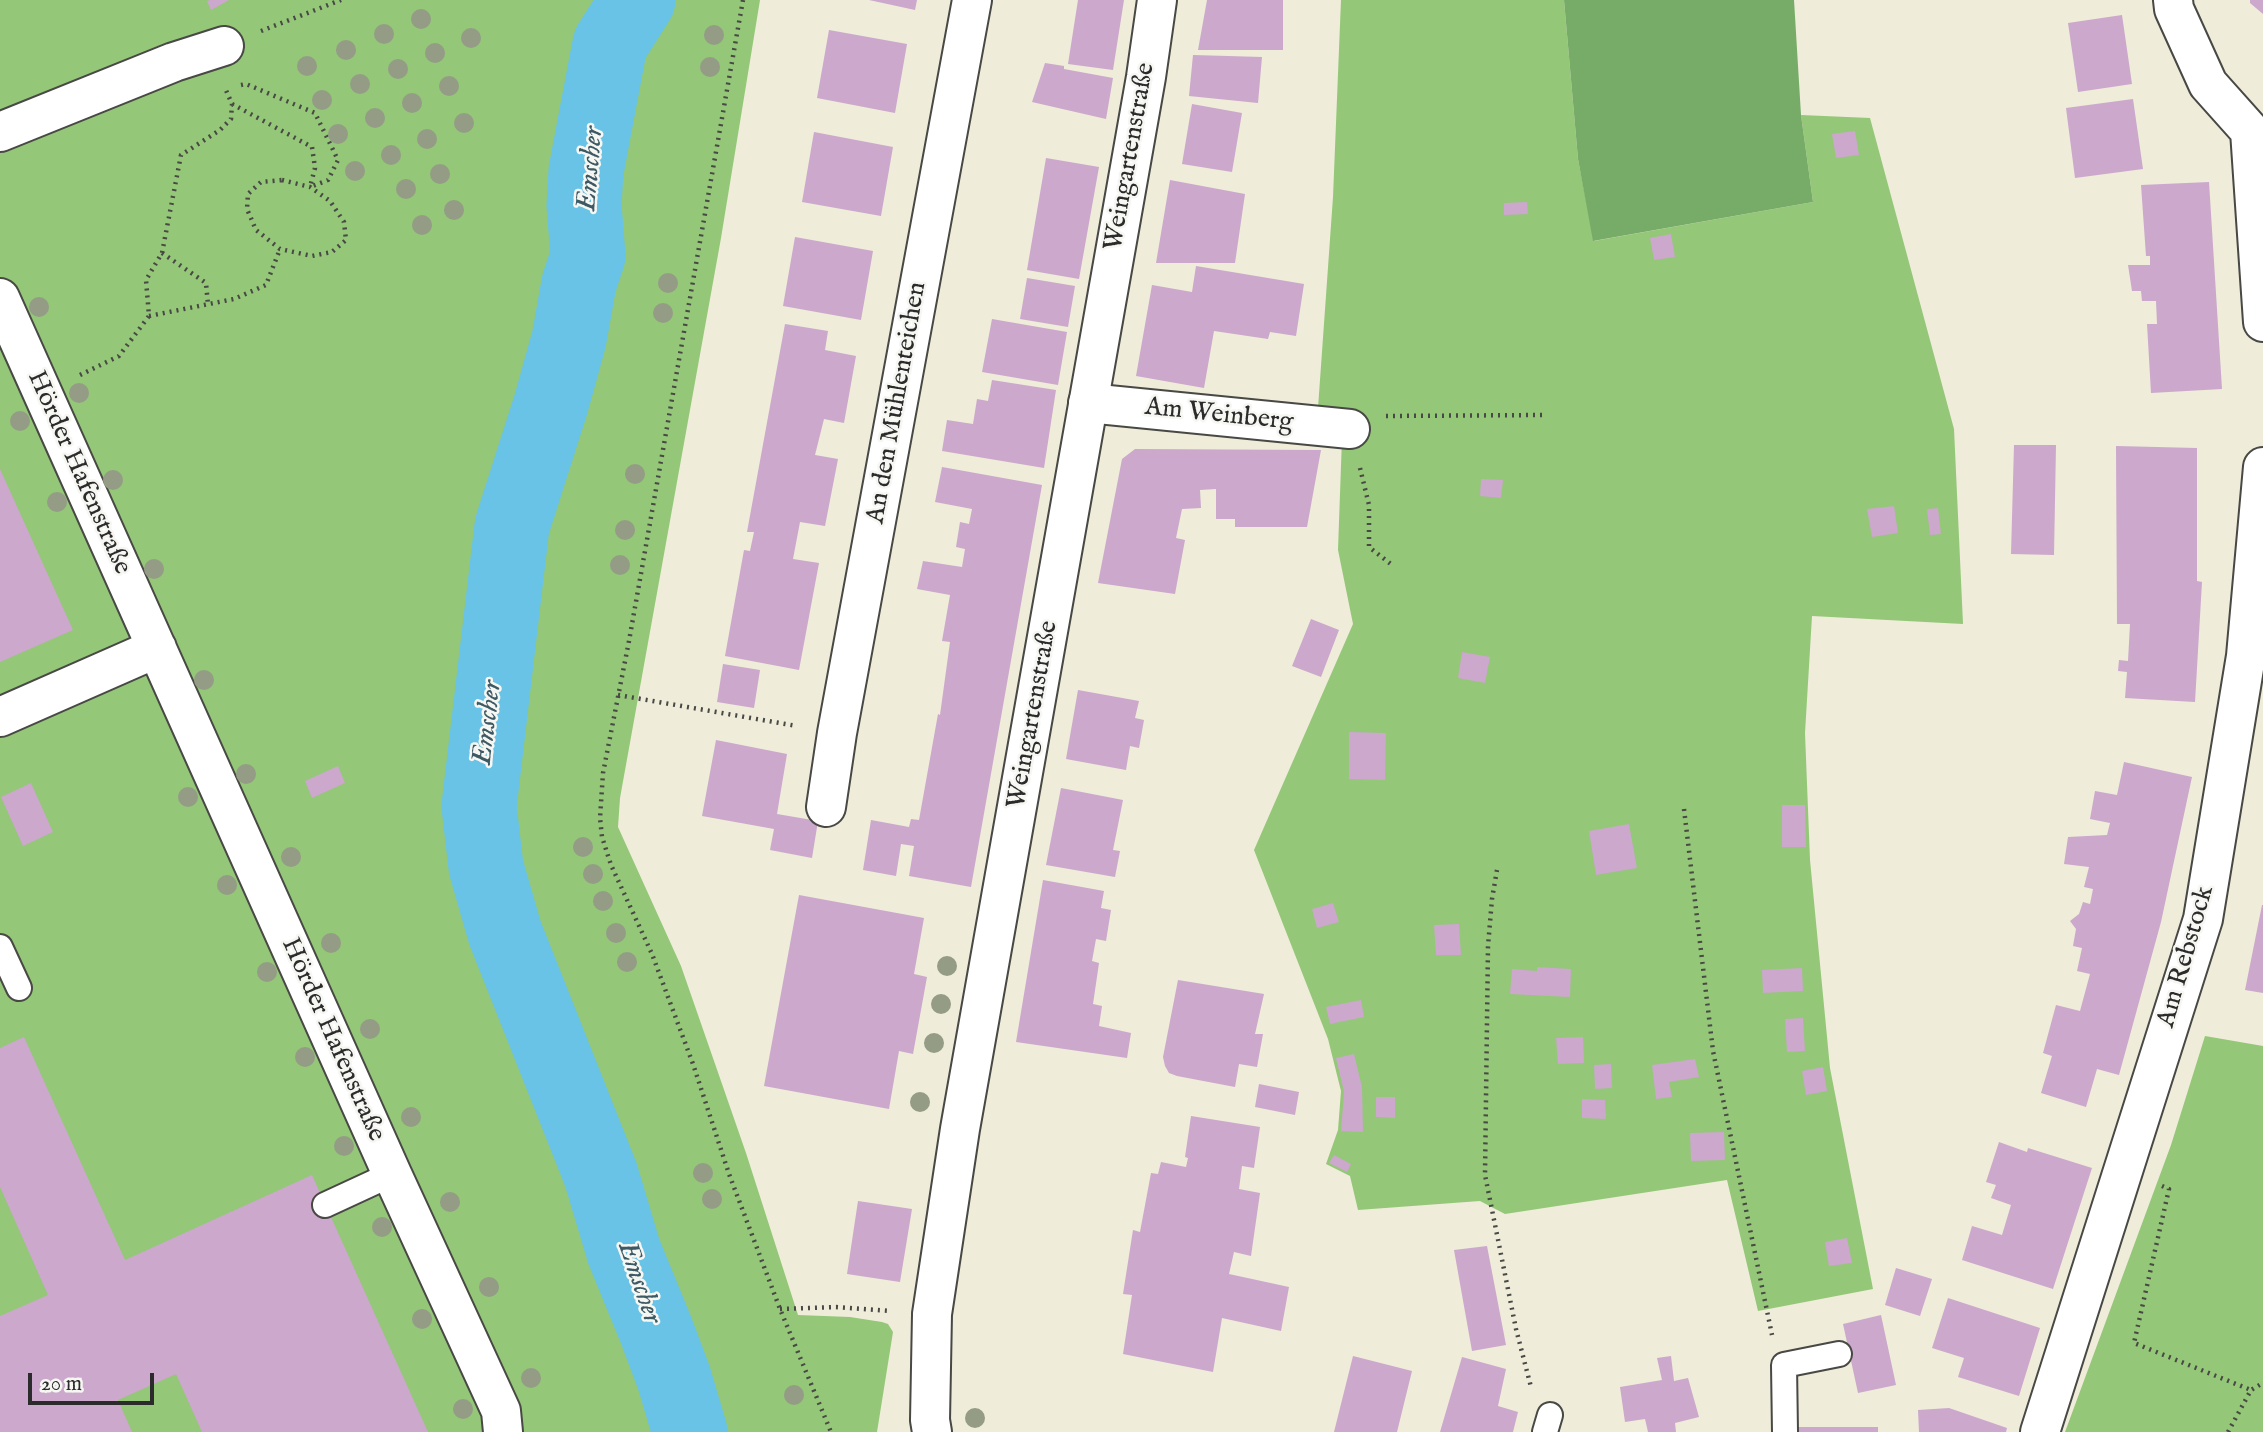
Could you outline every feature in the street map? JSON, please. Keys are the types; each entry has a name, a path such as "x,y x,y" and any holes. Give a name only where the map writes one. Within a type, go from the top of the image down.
{"street":[{"name":"An den Mühlenteichen","path":"826,807 837,733 972,0"},
{"name":"Weingartenstraße","path":"932,1432 932,1314 960,1129 1146,77 1157,0"},
{"path":"2173,0 2174,9 2208,84 2256,130 2263,322"},
{"path":"0,132 174,62 217,48"},
{"name":"Hörder Hafenstraße","path":"0,299 501,1411 502,1432"},
{"name":"Am Weinberg","path":"1088,403 1350,429"},
{"name":"Am Rebstock","path":"2040,1432 2203,919 2246,656 2263,467"},
{"path":"0,717 157,648"}],"lane":[{"path":"0,947 19,988"},
{"path":"325,1205 392,1174"},
{"path":"1785,1432 1784,1365 1839,1354"}],"path":[{"path":"42,393 119,356 149,316 146,280 162,253 181,155 220,130 231,119 232,104 225,88 217,48 341,0"},
{"path":"743,0 600,796 602,837 611,865 666,990 729,1174 831,1432"},
{"path":"225,88 246,85 315,113 338,160 328,180 310,187"},
{"path":"232,104 313,147 315,168 310,187"},
{"path":"282,180 310,187 330,201 344,222 346,240 332,252 312,256 280,249 256,230 247,209 248,194 261,182 282,180"},
{"path":"149,316 234,299 266,285 280,249"},
{"path":"162,253 206,283 208,305"},
{"path":"1392,565 1369,547 1369,505 1350,429 1364,416 1543,415"},
{"path":"618,695 837,733"},
{"path":"1684,809 1713,1051 1772,1338 1784,1365"},
{"path":"1497,870 1489,946 1485,1175 1516,1329 1533,1394"},
{"path":"2160,1228 2134,1343 2251,1390"},
{"path":"780,1308 836,1307 902,1312"},
{"path":"2228,1432 2251,1390 2263,1383"}],"green space":[{"path":"0,0 760,0 721,238 620,798 618,827 681,966 746,1153 798,1315 850,1317 882,1322 888,1324 893,1332 877,1432 0,1432"},
{"path":"1341,0 1564,0 1578,159 1594,241 1813,202 1801,115 1870,118 1954,429 1963,624 1812,616 1805,733 1810,860 1830,1068 1873,1289 1758,1311 1727,1180 1505,1214 1480,1201 1358,1210 1350,1176 1326,1164 1338,1130 1341,1091 1328,1039 1254,850 1353,624 1338,550 1343,410 1318,408 1333,197"},
{"path":"1564,0 1794,0 1801,115 1813,202 1593,241 1578,159"},
{"path":"2205,1036 2263,1046 2263,1432 2065,1432 2171,1145"}],"building":[{"path":"229,0 211,10 207,1"},
{"path":"869,0 917,0 915,10"},
{"path":"1078,0 1124,0 1113,70 1068,64"},
{"path":"1207,0 1283,0 1283,50 1198,50"},
{"path":"2250,0 2263,0 2263,14 2250,3"},
{"path":"2122,15 2132,84 2078,92 2068,23"},
{"path":"829,30 907,44 895,113 817,98"},
{"path":"1193,55 1262,57 1258,103 1189,96"},
{"path":"1045,63 1113,78 1106,119 1032,102"},
{"path":"2133,99 2143,169 2075,178 2066,108"},
{"path":"1192,104 1242,113 1232,172 1182,164"},
{"path":"1855,131 1859,155 1836,158 1832,134"},
{"path":"814,132 893,147 881,216 802,202"},
{"path":"1046,158 1099,167 1079,279 1027,270"},
{"path":"1170,180 1245,194 1235,263 1156,263"},
{"path":"2209,182 2222,389 2151,393 2147,324 2157,324 2156,301 2142,301 2141,291 2132,291 2128,265 2150,265 2150,256 2146,256 2141,185"},
{"path":"1527,202 1528,214 1504,215 1504,203"},
{"path":"1671,234 1675,257 1654,260 1650,238"},
{"path":"795,237 873,251 861,320 783,306"},
{"path":"1196,266 1304,284 1296,336 1270,332 1268,339 1214,331 1204,388 1136,376 1152,285 1192,292"},
{"path":"1027,278 1075,286 1068,327 1020,319"},
{"path":"992,319 1067,332 1058,385 982,372"},
{"path":"785,324 828,331 825,350 856,356 844,423 824,419 815,455 838,459 825,526 800,522 793,559 819,563 799,670 725,656 744,550 750,551 754,532 747,532"},
{"path":"992,380 1056,390 1044,468 942,451 947,420 973,424 977,399 988,401"},
{"path":"2014,445 2056,445 2054,555 2011,554"},
{"path":"2116,446 2197,448 2197,581 2202,582 2195,702 2125,698 2127,672 2118,671 2119,660 2128,661 2130,624 2117,624"},
{"path":"1135,449 1321,450 1307,527 1235,527 1235,519 1216,519 1216,489 1200,490 1201,508 1182,509 1176,538 1185,540 1175,594 1098,583 1122,459"},
{"path":"942,467 1042,485 971,887 909,876 914,846 901,844 896,876 863,870 871,820 909,827 911,819 919,820 938,714 940,715 950,642 942,641 950,595 917,589 923,561 962,567 965,549 956,547 960,522 969,524 972,509 935,502"},
{"path":"0,469 73,630 0,662"},
{"path":"1481,479 1503,480 1501,498 1480,496"},
{"path":"1894,506 1898,533 1872,537 1867,509"},
{"path":"1938,508 1941,534 1930,535 1927,509"},
{"path":"1311,619 1339,630 1321,677 1292,666"},
{"path":"1462,652 1490,657 1485,683 1458,678"},
{"path":"723,664 760,670 754,708 717,702"},
{"path":"1078,690 1139,701 1135,718 1144,720 1139,748 1130,746 1126,770 1066,759"},
{"path":"1349,732 1386,733 1385,780 1349,779"},
{"path":"716,740 787,754 777,814 818,821 812,858 770,850 774,829 702,816"},
{"path":"2124,762 2192,777 2161,922 2119,1075 2097,1069 2086,1107 2041,1093 2052,1056 2043,1053 2056,1005 2080,1011 2090,974 2077,971 2082,948 2073,946 2076,929 2070,921 2079,914 2083,902 2090,904 2093,889 2084,887 2089,867 2064,864 2068,837 2107,835 2110,823 2090,819 2095,791 2117,795"},
{"path":"338,766 345,783 312,798 305,781"},
{"path":"31,783 53,832 23,846 1,797"},
{"path":"1061,788 1123,800 1113,850 1120,851 1115,877 1046,865"},
{"path":"1782,805 1805,805 1806,847 1782,847"},
{"path":"1629,824 1637,868 1596,875 1589,831"},
{"path":"1043,880 1104,891 1101,908 1111,910 1106,941 1096,939 1092,961 1099,963 1093,1004 1102,1006 1099,1026 1131,1033 1127,1058 1016,1042"},
{"path":"799,895 924,918 914,974 927,977 913,1054 899,1051 889,1109 764,1086"},
{"path":"1333,903 1339,922 1317,928 1312,909"},
{"path":"2263,905 2263,993 2245,990"},
{"path":"1459,924 1461,955 1436,955 1434,925"},
{"path":"1537,967 1571,969 1570,997 1510,994 1512,969 1537,971"},
{"path":"1802,968 1803,991 1763,993 1762,970"},
{"path":"1178,980 1264,994 1255,1034 1263,1034 1257,1067 1239,1064 1235,1087 1177,1076 1169,1073 1165,1066 1163,1057"},
{"path":"1361,1000 1364,1017 1330,1024 1326,1007"},
{"path":"1803,1018 1805,1051 1787,1052 1785,1019"},
{"path":"24,1037 125,1260 312,1175 428,1432 202,1432 176,1374 118,1400 132,1432 0,1432 0,1316 48,1295 0,1187 0,1048"},
{"path":"1583,1037 1584,1063 1558,1064 1556,1038"},
{"path":"1354,1054 1362,1087 1363,1132 1341,1131 1344,1092 1336,1058"},
{"path":"1695,1059 1699,1077 1669,1082 1672,1097 1656,1099 1652,1065"},
{"path":"1611,1064 1612,1088 1595,1089 1594,1065"},
{"path":"1823,1067 1827,1091 1806,1095 1802,1071"},
{"path":"1259,1084 1299,1092 1295,1115 1255,1107"},
{"path":"1376,1097 1395,1097 1395,1118 1376,1117"},
{"path":"1582,1099 1605,1100 1606,1119 1582,1118"},
{"path":"1191,1116 1260,1127 1254,1168 1242,1166 1239,1189 1260,1193 1251,1256 1234,1252 1229,1274 1289,1287 1281,1331 1222,1318 1213,1372 1123,1354 1132,1295 1123,1294 1133,1230 1140,1232 1151,1173 1158,1174 1161,1162 1186,1167"},
{"path":"1724,1132 1725,1160 1691,1161 1690,1133"},
{"path":"1999,1142 2092,1168 2053,1289 1962,1260 1972,1226 2002,1235 2011,1205 1991,1198 1996,1185 1986,1182"},
{"path":"1334,1155 1351,1164 1347,1172 1329,1163"},
{"path":"858,1201 912,1209 900,1282 847,1274"},
{"path":"1847,1238 1852,1263 1829,1266 1825,1242"},
{"path":"1487,1246 1506,1345 1472,1351 1454,1250"},
{"path":"1896,1268 1932,1279 1920,1316 1885,1305"},
{"path":"1948,1298 2040,1328 2019,1396 1958,1377 1964,1358 1932,1348"},
{"path":"1881,1315 1896,1385 1858,1393 1843,1324"},
{"path":"1353,1356 1412,1371 1397,1432 1334,1432"},
{"path":"1671,1356 1674,1381 1688,1378 1699,1417 1675,1423 1676,1432 1648,1432 1645,1419 1625,1422 1620,1387 1662,1380 1657,1358"},
{"path":"1462,1357 1506,1369 1498,1406 1518,1412 1513,1432 1440,1432"},
{"path":"1949,1408 2007,1428 2006,1432 1919,1432 1918,1410"},
{"path":"1794,1427 1878,1427 1878,1432 1794,1432"}],"waterway":[{"name":"Emscher","path":"638,0 610,44 586,171 584,205 588,256 579,283 569,339 551,404 512,526 479,806 486,867 505,933 601,1175 624,1252 674,1378 690,1432"}]}
